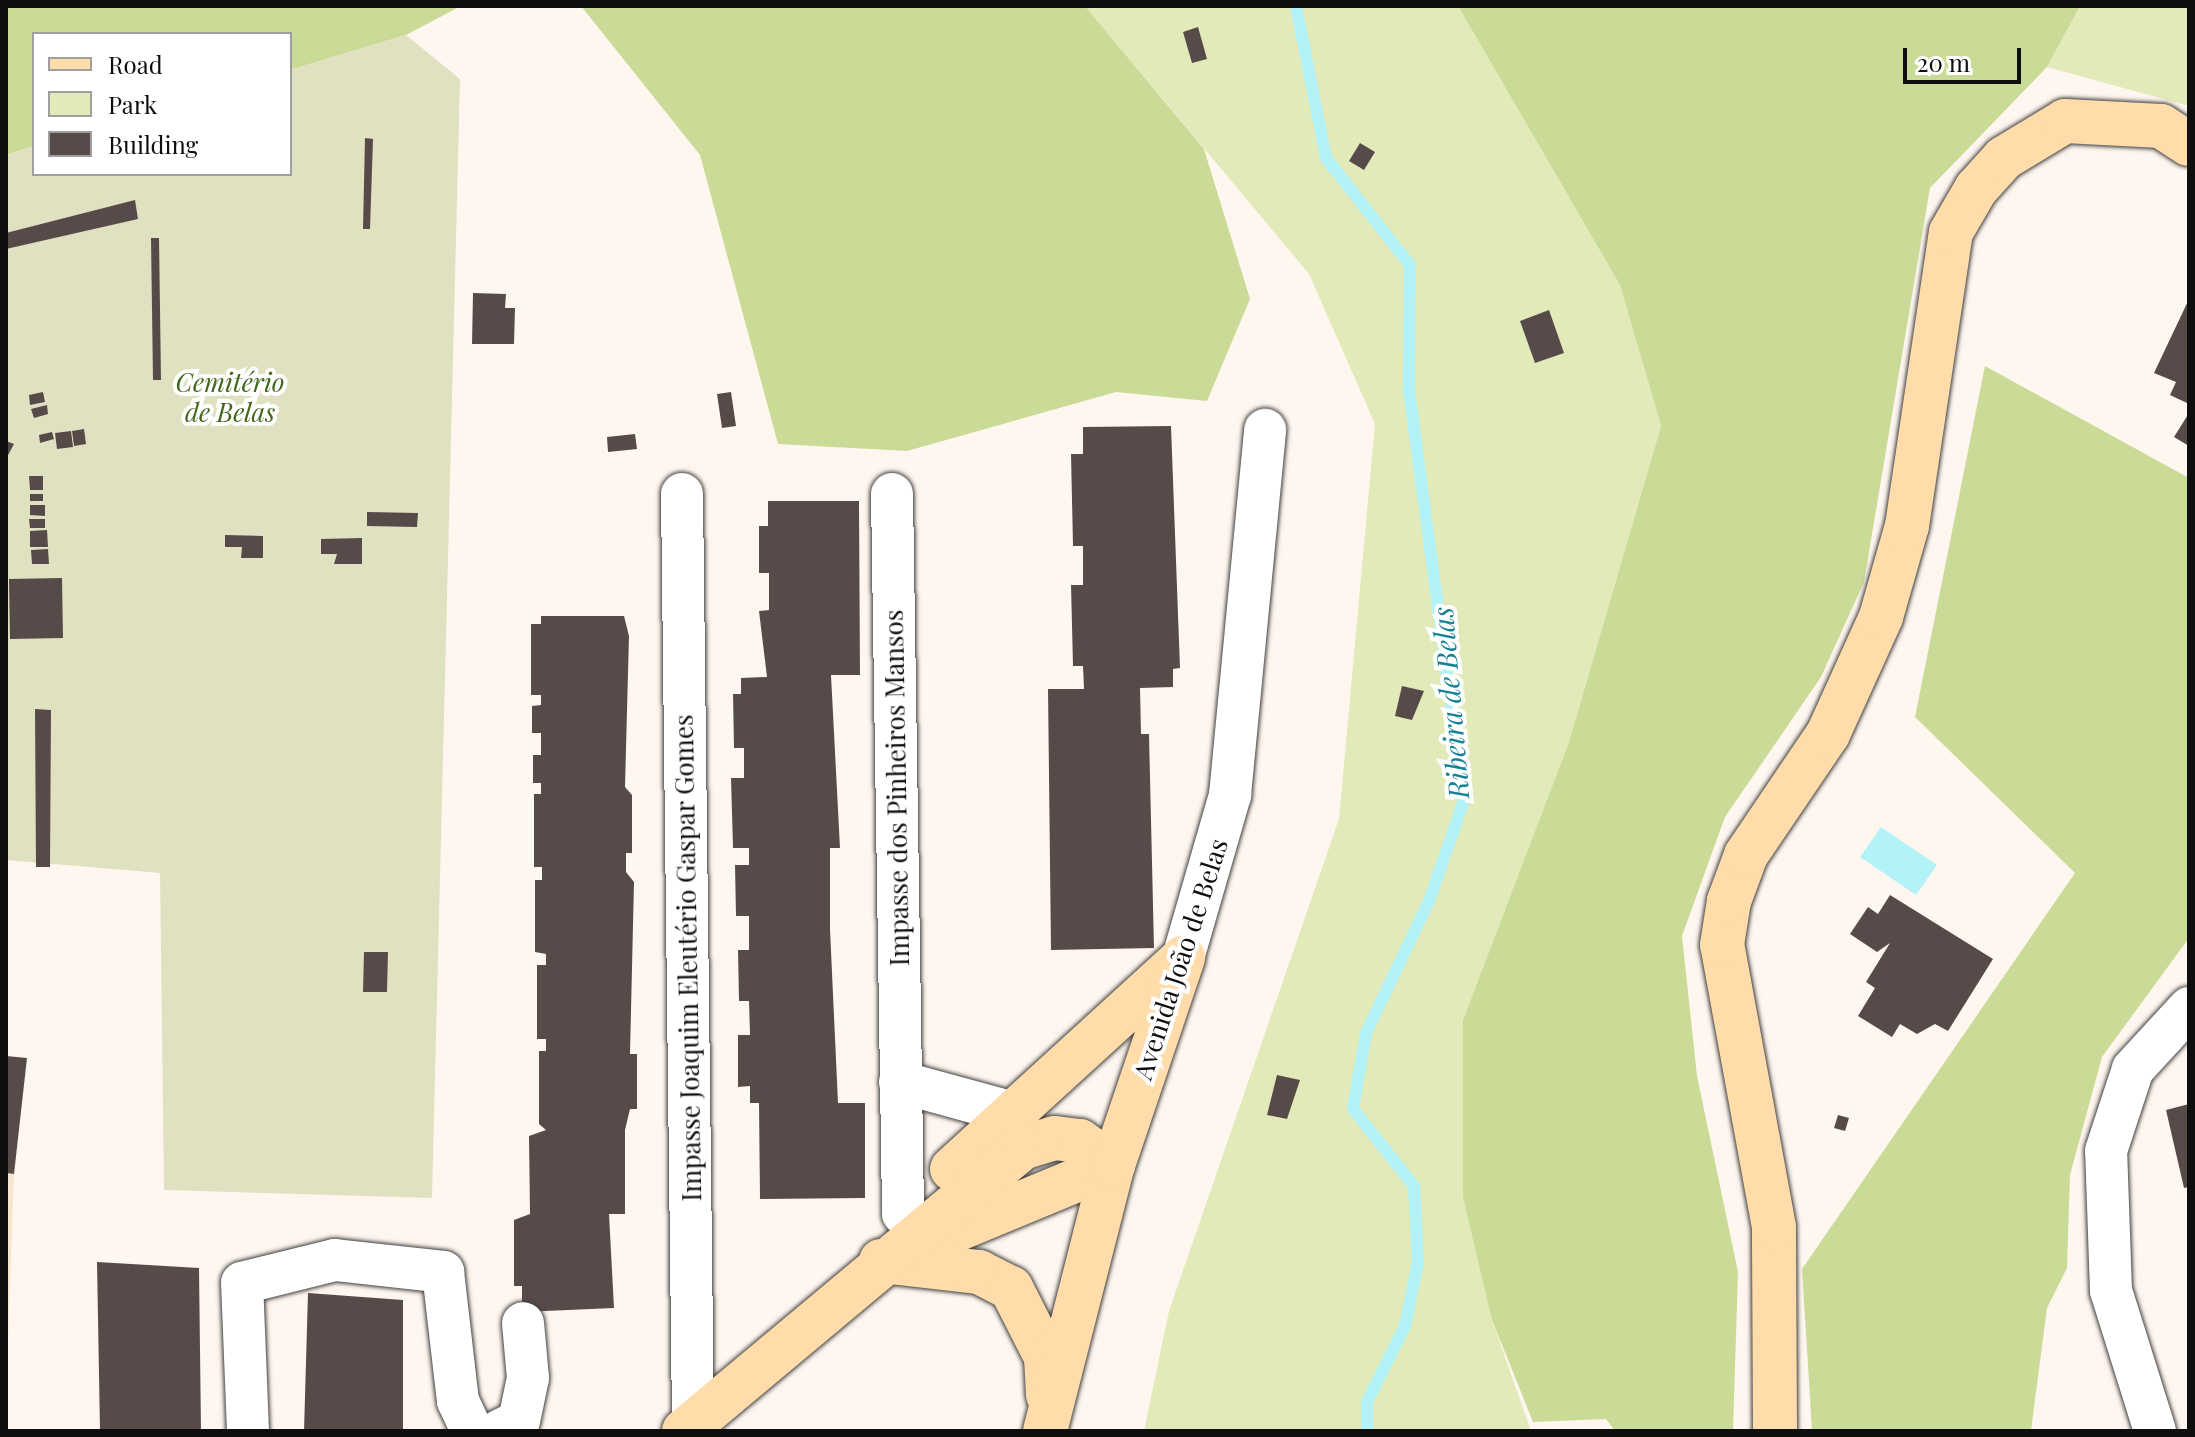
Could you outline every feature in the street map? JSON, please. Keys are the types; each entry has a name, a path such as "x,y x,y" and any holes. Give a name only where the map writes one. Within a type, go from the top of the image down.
{"street":[{"path":"1775,1431 1774,1227 1726,974 1729,901 1746,855 1828,734 1881,617 1907,526 1951,232 1976,189 2004,158 2065,121 2161,126 2189,144"},
{"name":"Avenida João de Belas","path":"1047,1423 1113,1165 1183,958 1230,795 1265,430"},
{"name":"Impasse Joaquim Eleutério Gaspar Gomes","path":"682,494 689,1427"},
{"name":"Impasse dos Pinheiros Mansos","path":"892,494 903,1214"},
{"path":"881,1261 903,1214 1183,958"},
{"path":"2155,1431 2111,1291 2106,1151 2133,1069 2189,1008"},
{"path":"900,1082 1013,1113"},
{"path":"689,1427 881,1261 1022,1148 1055,1138 1080,1141 1113,1165"},
{"path":"248,1431 242,1283 335,1260 443,1272 458,1401 472,1431"},
{"path":"881,1261 979,1272 1011,1288 1046,1357 1047,1423"},
{"path":"499,1431 519,1421 528,1378 523,1323"}],"shaded area":[{"path":"6,1173 14,1174 6,1399"}],"green space":[{"path":"6,6 461,6 406,35 292,69 292,32 32,32 32,147 6,155"},
{"path":"581,6 1085,6 1204,149 1250,299 1207,401 1116,392 907,451 778,444 700,155"},
{"path":"1085,6 1458,6 1620,285 1661,426 1569,742 1463,1020 1492,1320 1531,1431 1144,1431 1169,1311 1339,819 1375,424 1309,274"},
{"path":"1458,6 2080,6 2047,67 1930,188 1864,582 1821,677 1725,817 1682,936 1697,1076 1738,1272 1733,1431 1615,1431 1606,1419 1533,1422 1492,1320 1463,1197 1463,1020 1569,742 1661,426 1620,285"},
{"path":"2080,6 2189,6 2189,106 2047,67"},
{"name":"Cemitério de Belas","path":"406,35 460,79 432,1198 164,1190 160,873 6,860 6,155 32,147 32,176 292,176 292,69"},
{"path":"1985,366 2189,478 2189,938 2102,1057 2070,1175 2067,1268 2047,1308 2031,1431 1812,1431 1802,1269 2075,873 1915,717"}],"water":[{"path":"1881,827 1937,865 1916,895 1860,857"}],"building":[{"path":"1198,27 1207,59 1192,63 1183,32"},
{"path":"365,138 373,139 370,229 363,229"},
{"path":"1360,143 1375,152 1364,170 1349,161"},
{"path":"135,200 138,219 6,249 6,233"},
{"path":"151,238 159,238 161,380 153,380"},
{"path":"473,293 506,294 505,308 515,308 514,344 472,344"},
{"path":"2189,299 2189,404 2170,395 2176,382 2154,373"},
{"path":"1549,310 1564,353 1535,363 1520,321"},
{"path":"43,392 45,402 30,405 29,395"},
{"path":"731,392 736,426 722,428 717,394"},
{"path":"47,405 48,414 34,418 31,409"},
{"path":"2189,413 2189,446 2174,437"},
{"path":"1171,426 1180,668 1173,669 1173,687 1140,688 1141,734 1149,734 1154,948 1051,950 1048,689 1084,689 1083,666 1073,666 1071,585 1083,585 1083,546 1073,546 1071,454 1083,454 1083,427"},
{"path":"84,429 86,444 74,446 72,431"},
{"path":"71,431 73,447 57,449 55,433"},
{"path":"52,432 54,439 40,443 39,435"},
{"path":"635,434 637,449 608,452 607,437"},
{"path":"6,441 14,444 6,459"},
{"path":"29,476 43,476 43,490 30,490"},
{"path":"30,494 43,494 43,501 30,501"},
{"path":"768,501 859,501 860,675 831,675 840,848 830,848 830,929 838,1103 865,1103 865,1198 760,1199 759,1103 750,1103 750,1086 738,1087 738,1035 750,1035 749,1001 739,1001 738,950 749,950 749,916 736,916 735,865 749,865 749,848 733,848 731,778 744,778 744,748 734,748 733,694 741,694 741,678 767,677 759,611 769,610 769,573 759,573 759,526 768,526"},
{"path":"30,505 45,505 45,516 30,515"},
{"path":"367,512 418,513 417,527 367,526"},
{"path":"29,519 45,519 45,528 30,528"},
{"path":"47,530 48,547 30,547 30,531"},
{"path":"225,535 263,536 263,558 241,558 242,547 225,547"},
{"path":"362,538 362,564 334,564 337,554 321,554 321,539"},
{"path":"48,549 49,564 32,564 31,550"},
{"path":"62,578 63,638 10,639 9,579"},
{"path":"541,616 624,616 629,636 625,787 632,795 632,853 626,853 626,872 634,882 630,1054 637,1054 637,1109 630,1109 625,1130 625,1214 609,1214 614,1308 522,1312 522,1286 514,1286 514,1220 530,1214 529,1136 546,1130 539,1124 539,1051 546,1051 546,1039 537,1039 537,965 546,965 546,954 535,952 535,880 542,880 542,867 534,867 534,794 541,794 541,783 533,783 533,755 541,755 541,733 532,733 532,706 541,705 541,695 531,695 531,624 541,624"},
{"path":"1402,686 1424,691 1412,720 1395,716"},
{"path":"35,709 51,710 50,867 36,867"},
{"path":"1890,895 1993,959 1948,1031 1935,1024 1917,1034 1900,1024 1892,1037 1858,1016 1875,988 1866,982 1890,943 1877,952 1850,934 1868,907 1878,914"},
{"path":"364,952 388,952 387,992 363,992"},
{"path":"6,1056 27,1058 14,1174 6,1173"},
{"path":"1277,1075 1300,1080 1287,1119 1267,1115"},
{"path":"2189,1104 2189,1187 2184,1188 2166,1110"},
{"path":"1838,1115 1849,1118 1845,1131 1834,1128"},
{"path":"97,1262 199,1268 201,1431 100,1431"},
{"path":"308,1293 403,1300 403,1431 304,1431"}],"waterway":[{"name":"Ribeira de Belas","path":"1296,6 1326,158 1410,265 1409,390 1464,800 1429,901 1366,1033 1353,1109 1414,1186 1418,1262 1405,1326 1367,1402 1367,1431"}]}
